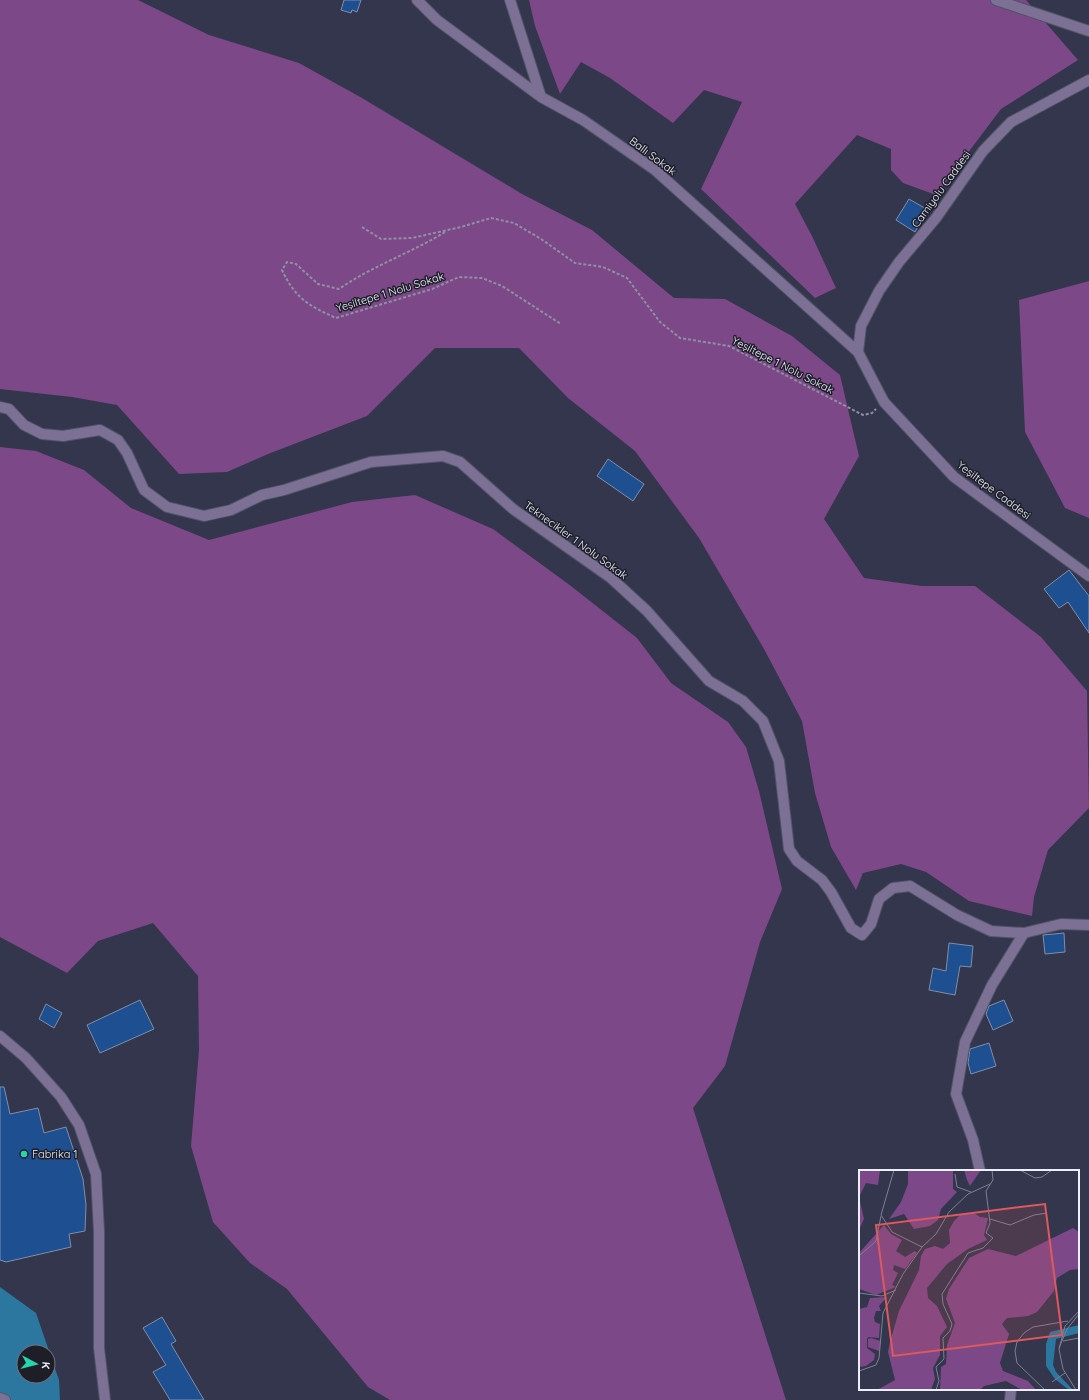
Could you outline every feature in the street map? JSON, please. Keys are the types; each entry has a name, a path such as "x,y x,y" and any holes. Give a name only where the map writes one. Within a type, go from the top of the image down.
{"street":[{"name":"Ballı Sokak","path":"417,0 437,20 541,97 583,120 656,170 858,352"},
{"path":"510,0 541,97"},
{"path":"996,0 1089,30"},
{"name":"Camiyolu Caddesi","path":"858,352 861,326 879,291 899,262 941,212 983,151 1010,122 1089,80"},
{"name":"Yeşiltepe Caddesi","path":"858,352 884,402 954,477 1089,576"},
{"name":"Teknecikler 1 Nolu Sokak","path":"0,407 9,408 24,425 42,434 62,436 100,430 112,436 118,440 127,453 144,490 167,507 204,516 231,510 262,495 284,490 371,462 442,456 460,462 513,509 611,578 647,611 709,681 743,701 763,721 779,760 789,850 797,861 822,880 831,892 851,928 862,935 871,924 879,899 893,888 910,886 957,916 991,931 1024,932"},
{"path":"980,1170 973,1140 956,1094 965,1042 992,985 1024,932 1061,924 1089,925"},
{"path":"0,1036 26,1058 61,1097 79,1125 96,1174 99,1232 99,1348 105,1400"},
{"path":"0,1398 5,1400"}],"path":[{"name":"Yeşiltepe 1 Nolu Sokak","path":"362,227 381,239 412,238 490,218 514,223 541,238 575,263 603,267 627,278 660,322 680,338 729,346 863,415 872,413 884,402"},
{"name":"Yeşiltepe 1 Nolu Sokak","path":"448,230 423,245 351,281 339,289 318,284 296,264 287,262 282,270 299,298 318,310 336,318 432,289 459,278 482,278 502,286 561,324"}],"shaded area":[{"path":"0,0 138,0 209,35 299,63 362,98 522,194 592,230 674,298 725,299 792,336 840,375 859,456 824,519 864,578 922,586 975,586 1041,637 1087,691 1089,808 1048,850 1034,897 1032,916 969,901 926,872 901,864 863,873 856,890 831,847 815,793 802,721 764,649 699,538 635,451 568,398 519,348 435,348 367,416 268,454 227,472 179,474 117,405 72,397 0,389"},
{"path":"529,0 1026,0 1078,60 1001,109 936,195 903,183 891,170 891,149 857,135 795,204 812,236 836,288 815,298 701,189 742,102 704,90 673,123 610,78 581,62 560,94 535,26"},
{"path":"1089,281 1089,518 1065,508 1025,432 1019,300"},
{"path":"0,447 36,451 84,470 131,508 209,540 352,502 415,495 493,529 571,586 637,638 671,683 728,722 746,747 759,791 782,889 760,942 725,1066 693,1108 786,1400 390,1400 368,1387 287,1289 250,1263 213,1222 191,1146 199,1050 198,976 153,923 98,941 67,973 0,937"}],"water":[{"path":"0,1287 36,1313 47,1344 16,1344 16,1384 56,1384 56,1371 59,1380 60,1400 0,1400"}],"building":[{"path":"344,0 361,0 357,12 352,10 351,13 341,10"},
{"path":"909,199 928,210 915,232 896,220"},
{"path":"608,459 644,484 633,501 597,476"},
{"path":"1069,570 1089,596 1089,633 1068,602 1059,608 1044,589"},
{"path":"1064,933 1065,952 1045,954 1043,935"},
{"path":"949,943 973,946 971,967 960,966 955,995 929,990 933,968 946,971"},
{"path":"140,1000 154,1029 100,1053 87,1025"},
{"path":"1004,1000 1013,1021 993,1030 986,1014 989,1006"},
{"path":"46,1004 62,1013 54,1028 39,1019"},
{"path":"989,1043 996,1066 971,1074 968,1063 970,1049"},
{"name":"Fabrika 1","path":"0,1087 4,1087 10,1114 38,1108 44,1133 66,1127 83,1179 86,1205 85,1231 69,1234 71,1247 6,1262 0,1260"},
{"path":"162,1317 176,1341 171,1344 204,1400 170,1400 153,1372 166,1365 143,1328"}],"place":[{"name":"Fabrika 1","path":"24,1154"}]}
